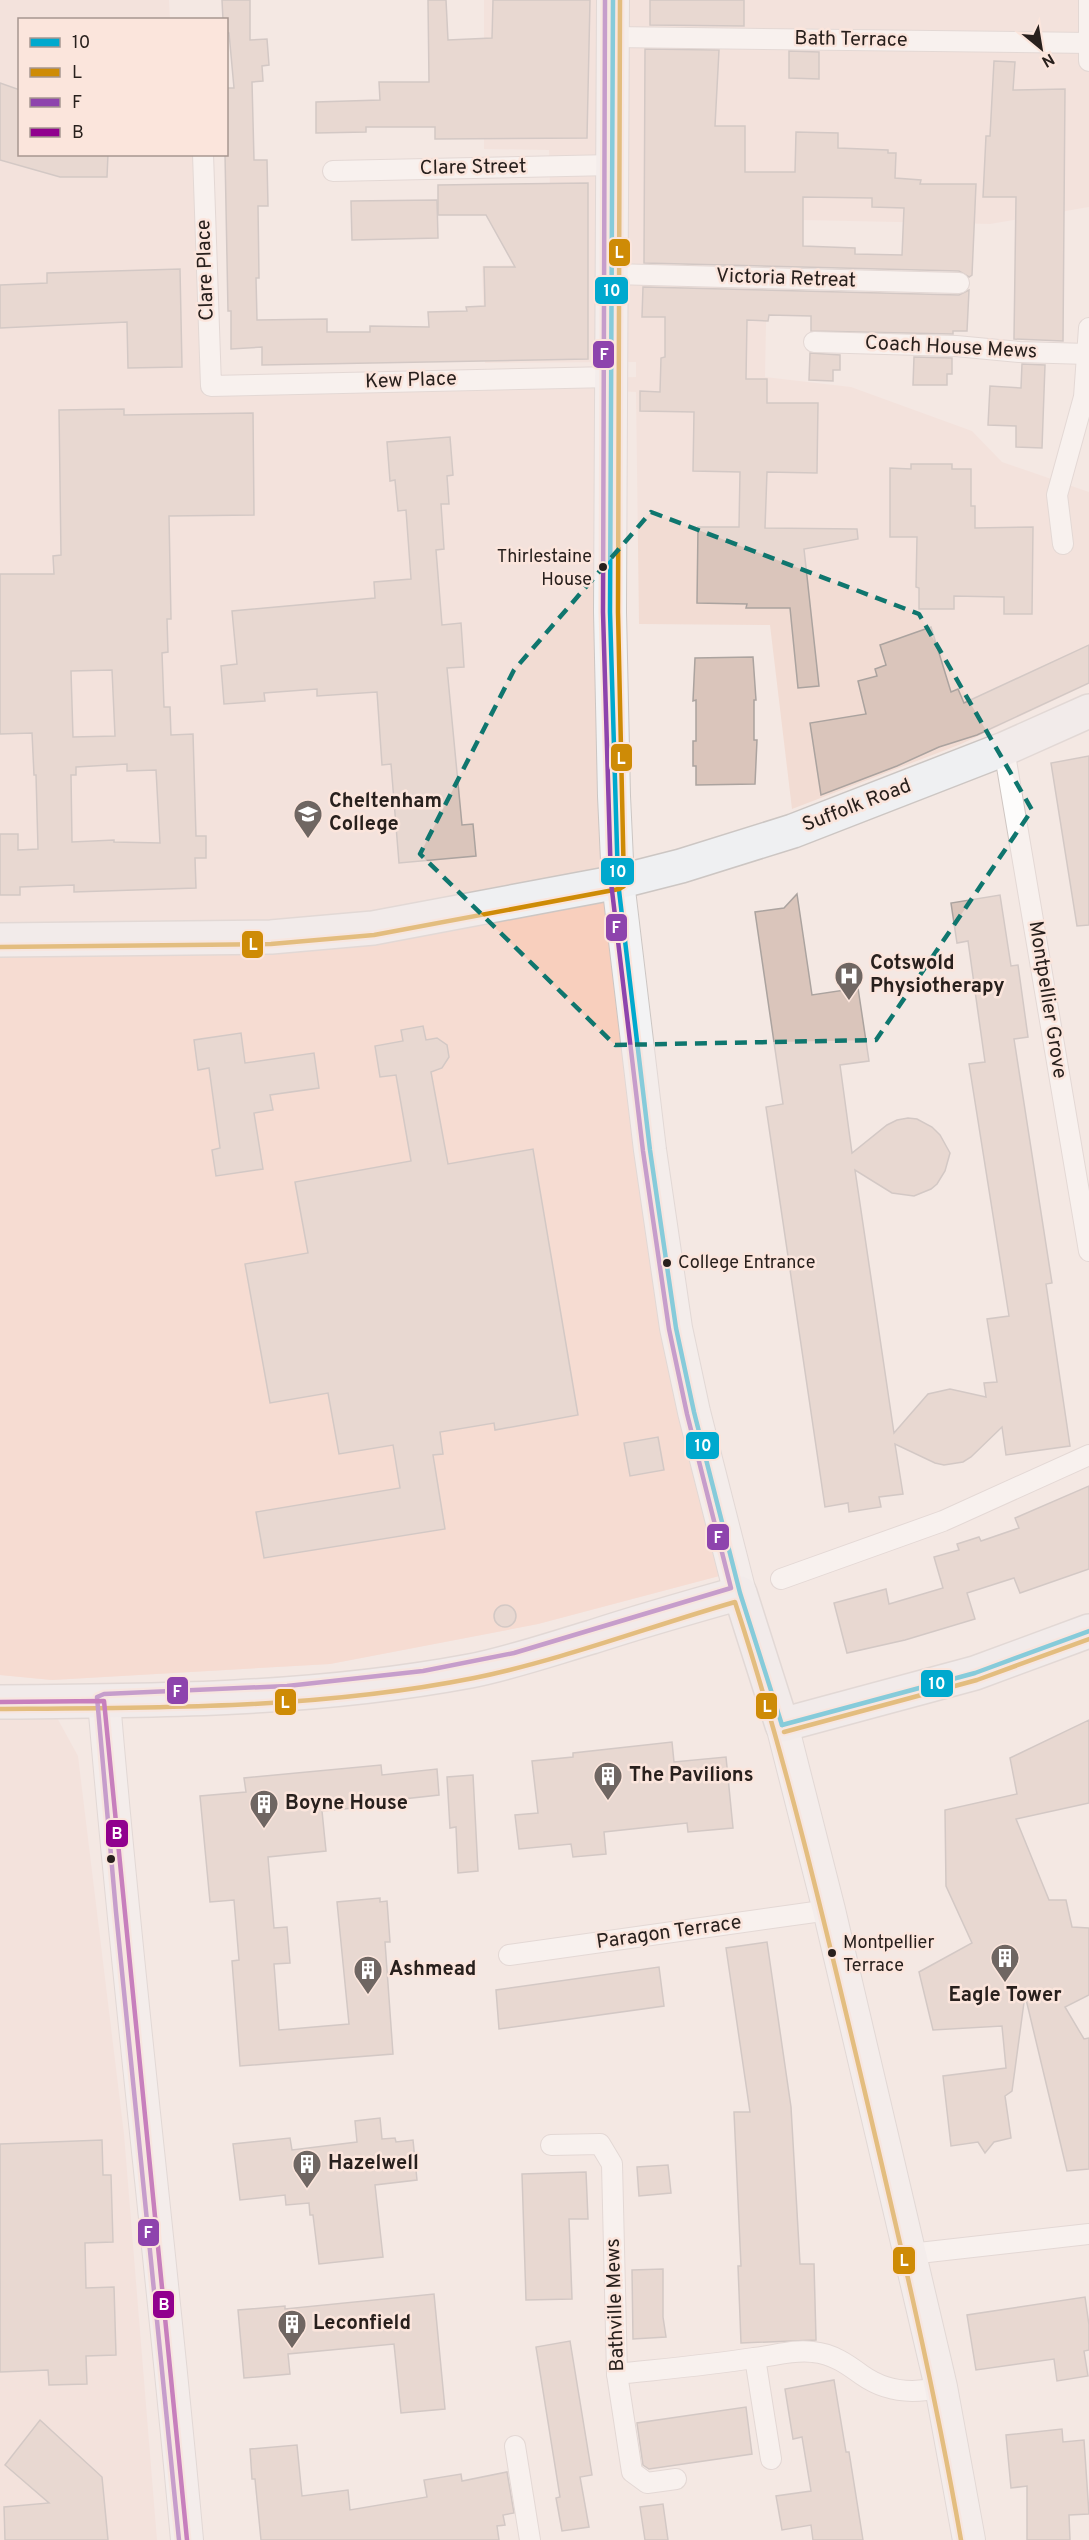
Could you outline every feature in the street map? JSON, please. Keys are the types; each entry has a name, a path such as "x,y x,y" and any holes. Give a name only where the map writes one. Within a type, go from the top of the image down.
{"highway":[{"name":"Suffolk Road","path":"0,940 270,937 373,928 618,882 681,866 793,831 1004,749 1089,711"},
{"path":"0,1702 243,1697 352,1689 470,1671 514,1661 740,1593 782,1725 975,1673 1089,1631"}],"main road":[{"path":"613,0 610,612 618,882 650,1150 676,1328 694,1412 740,1593"},
{"path":"105,1701 124,1926 171,2356 187,2540"},
{"path":"782,1725 829,1910 941,2386 969,2540"}],"street":[{"path":"1089,0 1089,61"},
{"name":"Bath Terrace","path":"613,37 1089,43"},
{"name":"Clare Place","path":"203,156 211,386"},
{"name":"Clare Street","path":"333,171 613,165"},
{"name":"Victoria Retreat","path":"612,274 959,283"},
{"path":"1063,544 1057,495 1087,396 1089,328"},
{"name":"Coach House Mews","path":"814,342 956,345 1019,352 1088,354"},
{"name":"Kew Place","path":"211,386 611,377"},
{"name":"Montpellier Grove","path":"1004,749 1089,1251"},
{"path":"781,1579 943,1521 1089,1455"},
{"name":"Paragon Terrace","path":"509,1955 829,1910"},
{"name":"Bathville Mews","path":"551,2145 600,2144 612,2164 617,2374 632,2472 647,2483 676,2479"},
{"path":"910,2254 1089,2234"},
{"path":"617,2374 756,2358 795,2351 813,2352 842,2361 864,2376 889,2388 916,2391 941,2386"},
{"path":"756,2358 771,2459"},
{"path":"515,2446 531,2540"}],"highlighted area":[{"path":"651,512 919,614 1032,810 876,1040 615,1045 420,854 514,670"}],"shaded area":[{"name":"Cheltenham College","path":"0,0 169,0 170,18 18,18 18,156 198,156 211,386 636,377 636,362 485,363 482,266 552,264 549,150 484,149 484,0 1089,0 1089,207 990,224 803,220 702,222 702,271 767,275 765,377 851,387 972,431 1002,462 1089,492 1089,684 961,744 792,809 770,625 639,624 636,392 612,391 614,796 694,1412 688,1454 723,1575 538,1624 330,1664 52,1680 0,1675"},
{"path":"618,882 694,1412 688,1454 723,1575 538,1624 330,1664 52,1680 0,1675 0,940 271,937"},
{"path":"0,1713 55,1714 78,1756 124,2134 157,2540 0,2540"}],"building":[{"path":"222,0 250,0 250,40 267,39 269,65 262,66 263,81 252,82 254,160 267,160 268,206 258,206 257,320 327,319 327,332 370,332 370,326 429,327 428,312 467,311 466,307 485,306 484,267 515,267 486,215 438,215 438,185 588,183 588,359 262,365 262,347 231,349 231,311 228,311 225,156 228,156 228,88 234,88 228,18 223,18"},
{"path":"428,0 446,0 448,40 492,38 493,0 590,0 587,138 435,139 435,127 366,127 366,132 316,133 316,102 380,100 379,82 429,82"},
{"path":"650,0 744,0 744,26 650,25"},
{"path":"645,49 719,50 715,126 745,126 745,172 795,172 796,132 838,133 838,148 888,150 888,153 896,153 895,178 921,180 920,184 976,184 972,275 969,277 959,271 644,263","holes":["803,197 872,198 872,207 904,208 902,255 855,254 855,248 803,246"]},
{"path":"789,51 819,52 819,79 789,78"},
{"path":"994,61 1015,62 1013,90 1065,89 1063,341 1014,339 1016,197 983,197 986,136 990,136"},
{"path":"0,83 18,89 18,156 108,156 107,177 60,177 0,160"},
{"path":"437,200 438,238 352,240 351,201"},
{"path":"180,269 182,367 128,368 127,322 0,328 0,285 47,283 47,273"},
{"path":"643,287 959,295 969,290 967,331 953,331 953,334 811,331 811,316 769,315 768,321 747,320 746,379 767,379 767,403 818,403 817,473 767,472 765,528 857,529 858,539 804,549 819,686 798,688 790,608 746,608 747,604 697,603 698,527 739,527 740,472 693,471 694,412 640,411 640,391 660,392 661,358 665,357 665,317 642,317"},
{"path":"810,353 840,355 840,370 833,370 833,381 809,380"},
{"path":"914,357 952,358 952,374 947,374 947,385 913,385"},
{"path":"1022,364 1045,365 1042,448 1016,447 1016,426 988,425 990,386 1021,388"},
{"path":"124,409 124,415 253,413 254,515 169,516 171,619 167,619 168,652 162,653 164,707 170,707 171,735 193,734 196,836 206,836 206,858 195,858 196,888 74,892 74,885 20,887 20,895 0,895 0,834 18,834 18,850 38,849 36,775 34,775 32,733 0,734 0,574 54,574 53,556 61,555 59,410","holes":["112,670 115,736 73,737 71,671","127,764 127,771 156,770 160,843 114,842 114,840 72,842 71,775 76,775 76,767"]},
{"name":"Thirlestaine House","path":"450,437 453,475 447,476 449,504 441,504 444,549 436,550 442,625 461,623 464,667 447,668 462,825 473,824 476,856 399,863 391,764 382,765 377,692 317,696 317,689 264,693 265,701 224,704 221,666 237,664 232,611 375,598 374,582 411,579 406,510 398,511 395,480 390,481 387,442"},
{"path":"911,464 952,464 952,469 971,469 971,506 975,506 975,528 1033,527 1032,614 1004,614 1004,597 954,596 954,609 919,609 919,588 916,587 917,537 890,537 890,468 911,469"},
{"path":"931,627 951,692 958,689 964,703 1089,645 1089,683 977,735 939,747 821,795 810,723 866,714 858,681 877,676 875,669 886,665 880,645"},
{"path":"753,657 756,700 754,700 754,740 757,740 755,784 696,785 696,766 693,766 693,741 696,741 696,700 693,701 695,658"},
{"path":"1089,756 1089,925 1077,926 1051,763"},
{"path":"797,894 812,995 858,988 869,1061 840,1065 852,1153 887,1125 908,1118 917,1119 932,1127 940,1135 950,1153 945,1171 937,1184 914,1196 892,1193 855,1170 894,1433 928,1394 950,1389 986,1397 984,1383 997,1382 987,1319 1009,1316 969,1064 985,1062 968,941 957,943 951,903 1000,895 1011,966 1018,965 1028,1037 1014,1039 1052,1283 1046,1284 1070,1446 1006,1455 1002,1427 971,1457 963,1462 944,1465 895,1444 903,1494 879,1497 881,1507 849,1512 848,1503 825,1507 766,1107 783,1104 755,912 784,908"},
{"path":"423,1026 426,1040 437,1038 447,1045 449,1057 442,1068 431,1072 448,1164 533,1149 578,1415 495,1430 494,1423 440,1432 443,1454 433,1455 445,1529 264,1558 256,1512 400,1488 393,1445 339,1454 328,1393 270,1403 245,1264 308,1253 295,1182 411,1161 396,1075 380,1077 375,1046 403,1041 401,1030"},
{"path":"241,1033 245,1063 314,1053 319,1088 270,1095 273,1110 254,1113 263,1169 216,1176 212,1150 220,1148 209,1068 198,1070 194,1040"},
{"path":"658,1437 664,1470 630,1476 624,1443"},
{"path":"1089,1486 1089,1569 1020,1593 1014,1578 967,1593 975,1619 905,1640 847,1653 834,1603 886,1589 889,1604 943,1588 934,1557 959,1550 957,1544 979,1537 981,1541 1019,1528 1015,1518"},
{"path":"505,1605 513,1608 516,1616 513,1624 505,1627 497,1624 494,1616 497,1608"},
{"path":"1089,1720 1089,1803 1016,1819 1049,1900 1066,1900 1072,1927 1089,1928 1089,1995 1065,2007 1084,2039 1089,2038 1089,2169 1067,2171 1025,1995 1012,2091 1005,2096 1011,2138 994,2142 985,2153 978,2142 951,2146 943,2076 1006,2068 1002,2026 933,2030 919,1972 972,1943 946,1886 945,1810 1017,1794 1010,1758"},
{"name":"The Pavilions","path":"672,1742 674,1762 726,1757 733,1828 688,1832 687,1823 604,1832 606,1854 573,1857 571,1844 519,1849 515,1815 538,1813 532,1761 573,1757 573,1753"},
{"path":"381,1765 382,1775 437,1769 439,1795 385,1801 385,1805 322,1811 326,1851 268,1857 274,1928 287,1927 290,1963 274,1964 279,2030 349,2024 337,1902 380,1898 380,1902 387,1901 390,1942 385,1942 393,2054 240,2066 232,1961 239,1960 234,1900 210,1902 200,1796 246,1792 244,1778"},
{"path":"473,1775 478,1871 458,1873 456,1827 450,1828 447,1777"},
{"path":"767,1942 791,2107 800,2264 814,2264 816,2340 741,2343 738,2266 741,2266 734,2112 750,2112 726,1948"},
{"path":"659,1967 664,2006 499,2029 496,1990"},
{"name":"Hazelwell","path":"380,2118 382,2139 395,2138 396,2142 413,2140 417,2180 375,2185 383,2257 319,2264 313,2215 310,2215 309,2203 286,2205 285,2195 240,2200 233,2144 290,2138 292,2150 357,2142 355,2121"},
{"path":"102,2140 103,2175 111,2175 113,2242 85,2243 86,2288 114,2287 116,2355 86,2356 87,2384 49,2385 48,2370 0,2372 0,2144"},
{"path":"668,2165 671,2193 639,2196 637,2167"},
{"path":"586,2172 588,2219 569,2219 572,2299 526,2300 522,2174"},
{"path":"663,2269 663,2317 666,2337 633,2339 632,2270"},
{"name":"Leconfield","path":"434,2294 445,2409 401,2413 394,2344 288,2354 290,2374 244,2378 238,2310 285,2306 285,2309"},
{"path":"1085,2297 1089,2325 1089,2350 1084,2351 1088,2376 1057,2381 1054,2359 976,2370 967,2315"},
{"path":"570,2341 592,2475 580,2477 589,2527 562,2531 556,2498 560,2497 536,2347"},
{"path":"834,2380 846,2452 849,2452 863,2540 813,2540 811,2525 782,2530 776,2496 811,2491 802,2437 793,2439 785,2389"},
{"path":"746,2407 752,2454 649,2469 643,2465 637,2423"},
{"path":"40,2420 102,2477 108,2540 5,2540 4,2507 49,2503 5,2465"},
{"path":"1062,2429 1063,2442 1084,2440 1089,2514 1069,2515 1070,2540 1027,2540 1027,2486 1011,2488 1006,2435"},
{"path":"297,2445 302,2496 348,2490 350,2510 427,2497 424,2480 461,2474 462,2481 507,2472 514,2513 503,2515 505,2525 497,2526 499,2540 261,2540 250,2449"},
{"path":"663,2504 668,2540 645,2540 640,2507"}],"transit line":[{"name":"F","path":"179,2540 116,1912 97,1697 104,1694 287,1686 423,1671 514,1653 731,1588 687,1414 669,1329 643,1151 611,882 603,612 605,0"},
{"name":"10","path":"613,0 610,612 618,882 650,1150 676,1328 694,1412 740,1593 782,1725"},
{"name":"L","path":"0,947 271,944 374,935 619,889 624,886 618,612 620,0"},
{"name":"L","path":"0,1709 238,1705 357,1696 416,1688 507,1671 735,1602 788,1780 833,1960 915,2309 961,2540"},
{"name":"10","path":"782,1725 975,1673 1089,1631"},
{"name":"L","path":"784,1732 977,1680 1089,1639"},
{"name":"B","path":"0,1702 104,1701 187,2540"}],"place":[{"name":"Thirlestaine House","path":"603,567"},
{"name":"Cheltenham College","path":"308,840"},
{"name":"Cotswold Physiotherapy","path":"849,1002"},
{"name":"College Entrance","path":"667,1263"},
{"name":"The Pavilions","path":"608,1802"},
{"name":"Boyne House","path":"264,1830"},
{"name":"Montpellier Terrace","path":"832,1953"},
{"name":"Eagle Tower","path":"1005,1984"},
{"name":"Ashmead","path":"368,1996"},
{"name":"Hazelwell","path":"307,2190"},
{"name":"Leconfield","path":"292,2350"}]}
